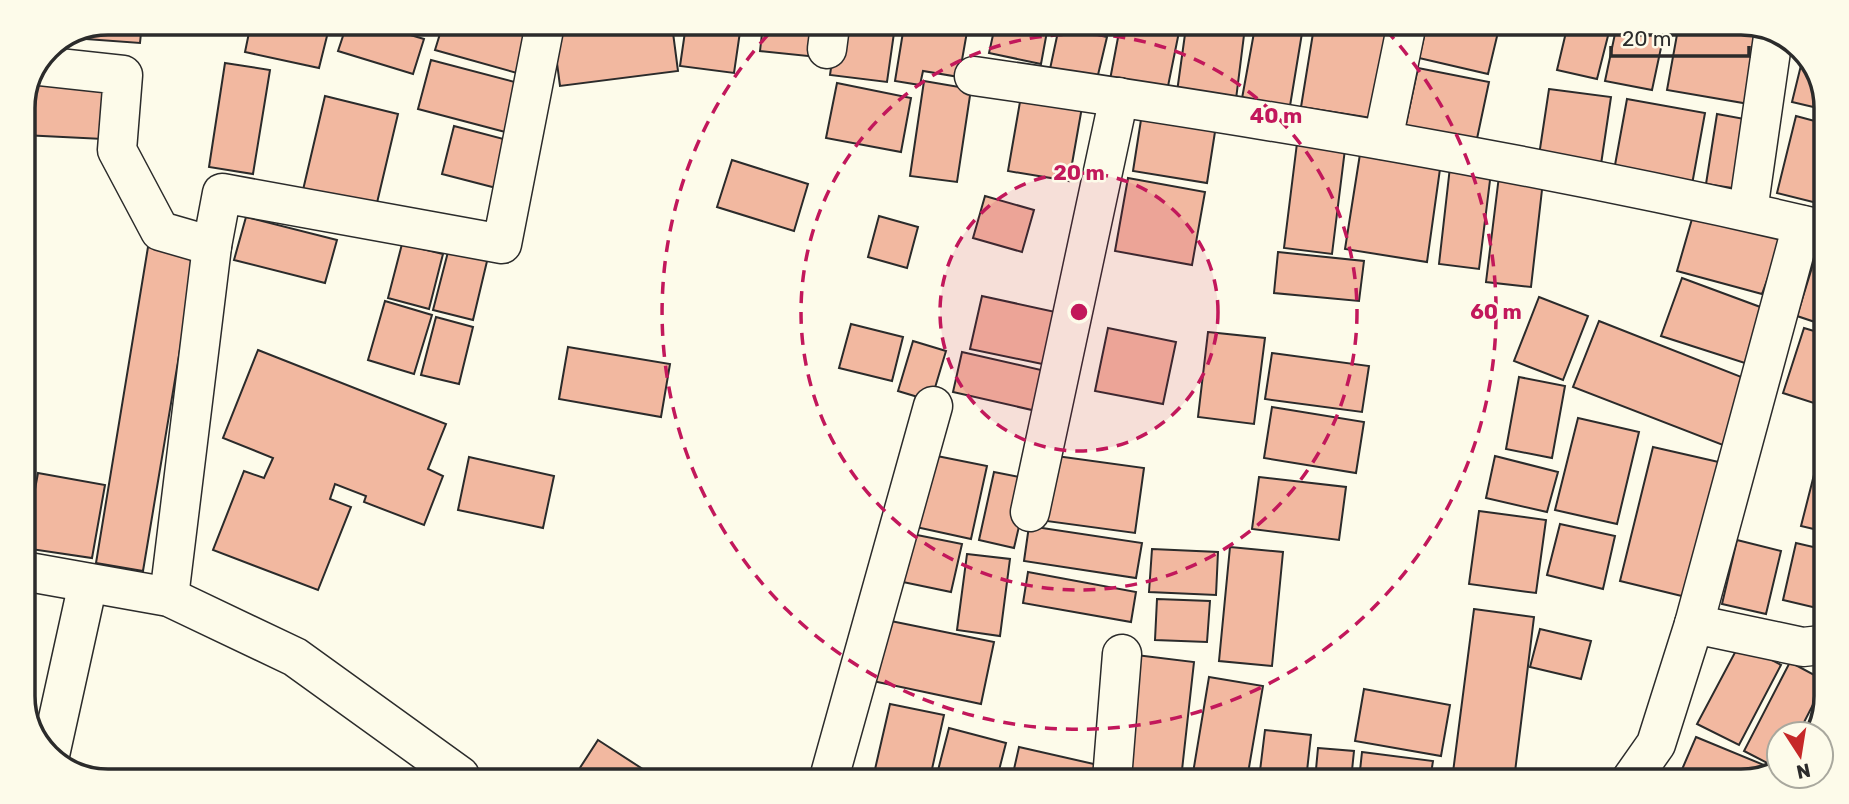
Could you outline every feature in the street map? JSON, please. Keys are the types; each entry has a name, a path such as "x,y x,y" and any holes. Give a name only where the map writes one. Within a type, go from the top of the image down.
{"street":[{"path":"169,597 212,246 222,193 502,244 543,35"},
{"path":"1384,140 1405,35"},
{"path":"1748,211 1772,43"},
{"path":"48,67 122,75 117,150 159,231 212,246"},
{"path":"974,76 1384,140 1748,211 1813,227 1656,744 1638,769"},
{"path":"1030,512 1119,97"},
{"path":"832,769 933,406"},
{"path":"35,573 169,597 295,657 450,769"},
{"path":"53,744 88,583"},
{"path":"1694,624 1803,647 1814,646"},
{"path":"1113,769 1122,654"}],"building":[{"path":"141,35 140,43 86,39 94,36"},
{"path":"249,35 327,35 319,68 245,52"},
{"path":"343,35 410,35 424,39 413,74 338,51"},
{"path":"440,35 536,35 524,75 435,50"},
{"path":"553,35 673,35 678,71 560,86"},
{"path":"685,35 740,35 734,73 680,66"},
{"path":"762,35 830,35 827,58 760,51"},
{"path":"836,35 894,35 887,82 830,75"},
{"path":"903,35 966,35 959,77 923,71 920,85 895,81"},
{"path":"993,35 1046,35 1041,64 989,53"},
{"path":"1057,35 1107,37 1097,79 1050,69"},
{"path":"1118,35 1178,35 1166,96 1109,85"},
{"path":"1185,35 1244,35 1235,107 1176,99"},
{"path":"1254,35 1302,35 1289,112 1241,104"},
{"path":"1313,35 1392,35 1378,119 1301,107"},
{"path":"1424,35 1497,35 1488,74 1419,58"},
{"path":"1565,35 1608,35 1597,79 1557,70"},
{"path":"1615,35 1664,35 1652,90 1605,81"},
{"path":"1677,35 1741,35 1760,38 1749,104 1667,90"},
{"path":"431,60 522,84 509,133 418,109"},
{"path":"225,63 270,70 253,174 209,167"},
{"path":"1801,67 1813,94 1814,107 1792,102"},
{"path":"1418,68 1489,82 1475,148 1404,133"},
{"path":"41,79 105,82 103,139 35,136 35,104"},
{"path":"924,81 971,89 957,182 910,176"},
{"path":"837,83 911,98 901,152 826,138"},
{"path":"1549,89 1611,97 1600,171 1538,162"},
{"path":"325,96 398,114 376,207 303,190"},
{"path":"1021,96 1082,107 1069,181 1008,171"},
{"path":"1627,99 1705,113 1691,190 1613,176"},
{"path":"1143,107 1217,119 1207,183 1133,171"},
{"path":"1717,114 1750,120 1739,189 1706,184"},
{"path":"1796,116 1814,121 1814,202 1777,193"},
{"path":"454,126 511,141 500,189 442,174"},
{"path":"1298,135 1346,141 1332,254 1284,248"},
{"path":"1360,154 1440,169 1427,262 1345,249"},
{"path":"732,160 808,184 794,231 717,207"},
{"path":"1450,167 1491,172 1479,269 1439,264"},
{"path":"1499,176 1543,181 1531,287 1486,282"},
{"path":"1128,178 1205,192 1192,265 1115,251"},
{"path":"985,196 1034,210 1022,252 973,238"},
{"path":"1694,212 1783,236 1762,294 1677,271"},
{"path":"879,216 918,227 907,268 868,257"},
{"path":"246,217 337,240 325,283 234,260"},
{"path":"402,244 443,254 429,309 388,298"},
{"path":"148,247 196,254 143,571 96,563"},
{"path":"449,248 488,257 473,320 433,310"},
{"path":"1278,252 1364,261 1359,301 1274,293"},
{"path":"1814,261 1814,322 1797,316"},
{"path":"1682,278 1763,308 1751,365 1661,336"},
{"path":"982,296 1069,315 1057,367 970,349"},
{"path":"1539,297 1588,316 1563,380 1514,361"},
{"path":"385,301 432,315 414,374 368,360"},
{"path":"436,317 473,327 459,384 421,375"},
{"path":"1599,321 1744,378 1728,447 1573,387"},
{"path":"851,324 903,337 892,381 839,368"},
{"path":"1108,328 1176,342 1163,404 1095,391"},
{"path":"1804,328 1814,331 1814,403 1783,393"},
{"path":"1208,332 1265,338 1254,424 1198,417"},
{"path":"913,341 946,351 931,401 898,391"},
{"path":"568,347 670,364 661,417 559,399"},
{"path":"258,350 446,424 428,469 443,476 424,525 364,502 366,496 335,484 330,499 351,507 318,590 213,550 244,471 264,478 273,458 223,438"},
{"path":"962,352 1054,373 1045,413 953,392"},
{"path":"1272,353 1369,366 1362,412 1265,399"},
{"path":"1519,377 1565,386 1552,458 1506,449"},
{"path":"1272,407 1364,422 1356,473 1264,458"},
{"path":"1578,418 1639,432 1617,524 1555,510"},
{"path":"1653,447 1723,463 1690,598 1620,581"},
{"path":"932,455 987,466 971,539 916,527"},
{"path":"1049,455 1144,468 1135,533 1039,520"},
{"path":"1495,456 1558,472 1547,512 1486,498"},
{"path":"469,457 554,476 543,528 458,510"},
{"path":"994,472 1030,479 1014,548 979,540"},
{"path":"38,473 105,485 92,558 35,550 35,489"},
{"path":"1814,475 1814,529 1801,526"},
{"path":"1259,477 1346,487 1339,540 1252,529"},
{"path":"1479,511 1546,520 1536,593 1469,584"},
{"path":"1560,524 1615,536 1603,589 1547,575"},
{"path":"1029,526 1142,543 1136,578 1024,561"},
{"path":"907,533 962,544 951,592 898,581"},
{"path":"1737,540 1781,551 1766,614 1722,604"},
{"path":"1796,543 1814,547 1814,607 1783,600"},
{"path":"1230,547 1283,552 1272,666 1219,661"},
{"path":"1152,549 1218,552 1216,595 1149,592"},
{"path":"967,554 1010,559 1000,636 957,630"},
{"path":"1028,572 1136,592 1131,622 1023,603"},
{"path":"1157,599 1210,601 1207,642 1155,640"},
{"path":"1474,609 1534,617 1515,769 1453,769"},
{"path":"881,619 994,642 981,704 868,680"},
{"path":"1540,629 1591,641 1581,679 1530,667"},
{"path":"1740,643 1781,665 1739,745 1697,724"},
{"path":"1136,655 1194,662 1182,769 1124,769"},
{"path":"1790,662 1814,675 1813,704 1805,720 1765,720 1765,762 1744,751"},
{"path":"1209,677 1263,686 1249,769 1194,769"},
{"path":"1364,689 1450,705 1441,756 1355,741"},
{"path":"890,704 944,715 932,769 875,769"},
{"path":"949,728 1006,743 999,769 938,769"},
{"path":"1265,730 1311,735 1307,769 1260,769"},
{"path":"1696,737 1764,765 1741,769 1682,769"},
{"path":"598,740 643,769 579,769"},
{"path":"1019,747 1107,767 1106,769 1014,769"},
{"path":"1318,748 1354,751 1352,769 1316,769"},
{"path":"1362,752 1433,761 1432,769 1360,769"}]}
